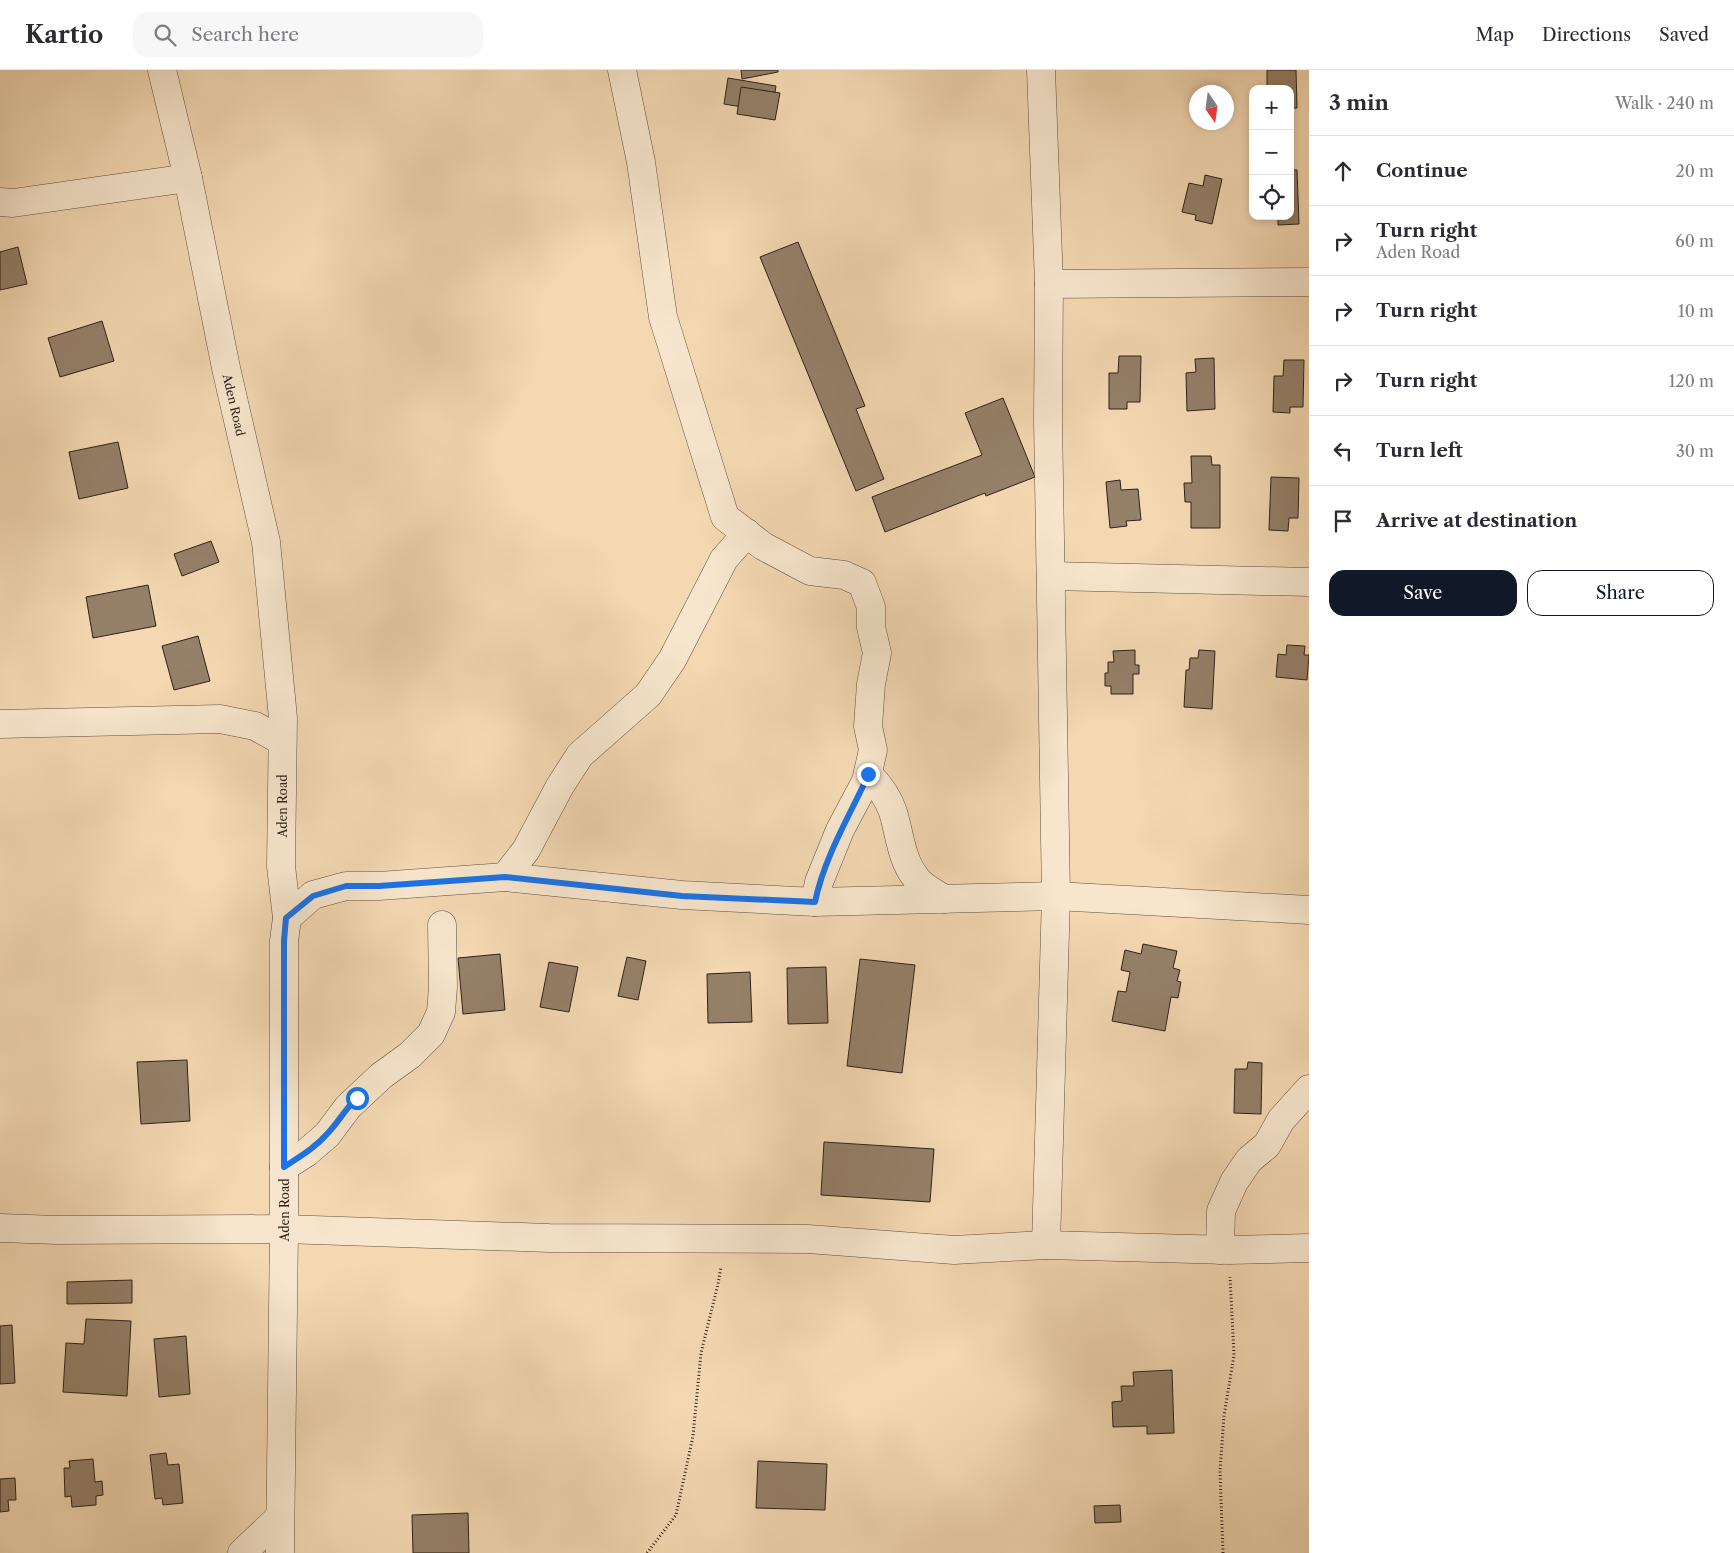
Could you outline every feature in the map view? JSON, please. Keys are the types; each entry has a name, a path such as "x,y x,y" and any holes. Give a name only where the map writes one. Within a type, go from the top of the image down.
{"street":[{"name":"Aden Road","path":"162,70 188,178 226,368 266,542 283,718 281,866 286,918 284,941 284,1228 280,1553"},
{"path":"622,70 641,162 663,317 725,517 763,546 810,571 844,575 862,583 870,607 877,653 871,684 868,726 873,750 866,780 840,830 819,882 815,902"},
{"path":"1041,70 1049,284 1048,421 1056,896 1046,1246"},
{"path":"0,202 13,203 188,178"},
{"path":"1049,284 1309,282"},
{"path":"505,877 526,850 560,786 580,754 648,695 672,660 724,559 747,534"},
{"path":"1050,576 1309,582"},
{"path":"0,724 220,719 255,726 282,741"},
{"path":"868,774 886,796 908,868 917,880 944,899"},
{"path":"286,918 313,896 346,886 379,886 505,877 682,896 815,902 1056,896 1309,910"},
{"path":"284,1167 306,1153 327,1135 348,1106 381,1076 410,1055 431,1034 441,1012 443,987 442,924"},
{"path":"1224,1250 1220,1211 1234,1182 1249,1160 1267,1144 1281,1120 1309,1089"},
{"path":"0,1228 56,1230 284,1228 549,1238 808,1239 954,1250 1046,1246 1224,1250 1309,1248"},
{"path":"242,1553 280,1517"}],"path":[{"path":"647,1553 676,1516 693,1436 701,1353 718,1284 725,1239"},
{"path":"1223,1553 1220,1471 1224,1416 1234,1355 1224,1250"}],"building":[{"path":"741,70 778,70 778,72 742,79"},
{"path":"1267,70 1296,70 1297,108 1294,108 1294,85 1267,85"},
{"path":"728,78 776,86 772,112 724,104"},
{"path":"741,87 780,93 775,120 737,114"},
{"path":"1294,170 1297,170 1299,224 1278,225 1278,220 1294,220"},
{"path":"1205,175 1222,179 1212,224 1195,220 1196,215 1182,212 1189,183 1203,186"},
{"path":"798,242 865,406 856,409 884,479 856,491 760,257"},
{"path":"18,247 27,284 0,290 0,252"},
{"path":"102,321 114,361 60,377 48,338"},
{"path":"1119,356 1141,356 1140,402 1127,402 1127,409 1109,409 1109,373 1118,373"},
{"path":"1214,358 1215,409 1187,411 1186,373 1196,372 1195,359"},
{"path":"1284,360 1304,360 1303,407 1290,407 1290,413 1273,412 1274,376 1283,376"},
{"path":"1003,398 1035,477 986,496 985,493 885,532 872,497 982,455 965,413"},
{"path":"118,442 128,488 79,499 69,452"},
{"path":"1191,456 1211,456 1212,465 1220,465 1220,528 1191,528 1191,502 1185,502 1184,483 1192,483"},
{"path":"1271,477 1299,478 1298,518 1289,518 1288,531 1269,530"},
{"path":"1120,480 1121,490 1138,489 1141,520 1126,521 1127,526 1110,528 1106,482"},
{"path":"211,541 219,562 182,576 174,554"},
{"path":"148,585 156,626 93,638 86,597"},
{"path":"198,636 210,681 174,690 162,646"},
{"path":"1287,645 1305,646 1304,655 1309,655 1307,680 1276,677 1278,654 1286,655"},
{"path":"1135,650 1135,665 1139,665 1139,674 1133,674 1133,694 1111,694 1111,686 1105,686 1105,673 1108,673 1108,662 1114,662 1113,651"},
{"path":"1199,650 1215,651 1212,709 1184,707 1186,670 1189,670 1190,658 1198,658"},
{"path":"1143,944 1177,951 1173,968 1180,970 1177,981 1181,982 1178,998 1171,997 1165,1031 1112,1021 1118,991 1126,992 1130,972 1121,970 1125,950 1141,954"},
{"path":"500,954 505,1010 463,1014 458,958"},
{"path":"627,957 646,961 638,1000 618,996"},
{"path":"860,959 915,965 902,1073 847,1066"},
{"path":"549,962 578,967 569,1012 540,1007"},
{"path":"826,967 828,1023 788,1024 787,968"},
{"path":"750,972 752,1022 708,1023 707,974"},
{"path":"187,1060 190,1121 141,1124 137,1062"},
{"path":"1248,1062 1262,1063 1261,1114 1234,1113 1235,1069 1247,1069"},
{"path":"824,1142 934,1149 930,1202 821,1195"},
{"path":"132,1280 132,1303 67,1304 67,1282"},
{"path":"86,1319 131,1321 127,1396 63,1392 66,1343 84,1344"},
{"path":"12,1325 15,1383 0,1384 0,1326"},
{"path":"186,1336 190,1394 159,1397 154,1339"},
{"path":"1172,1370 1174,1433 1147,1434 1147,1426 1113,1427 1112,1402 1122,1401 1121,1386 1134,1386 1133,1372"},
{"path":"166,1453 168,1465 179,1464 183,1503 163,1505 162,1498 155,1499 150,1455"},
{"path":"93,1459 95,1482 102,1481 103,1495 96,1496 96,1505 72,1507 71,1496 65,1497 64,1468 70,1468 69,1461"},
{"path":"758,1461 827,1464 825,1510 756,1508"},
{"path":"15,1478 16,1500 8,1500 9,1511 0,1512 0,1479"},
{"path":"1120,1505 1121,1522 1095,1523 1094,1506"},
{"path":"468,1513 469,1553 413,1553 412,1515"}],"route":[{"path":"357,1098 348,1106 327,1135 306,1153 284,1167 284,941 286,918 313,896 346,886 379,886 505,877 682,896 815,902 819,882 840,830 868,774"}]}
